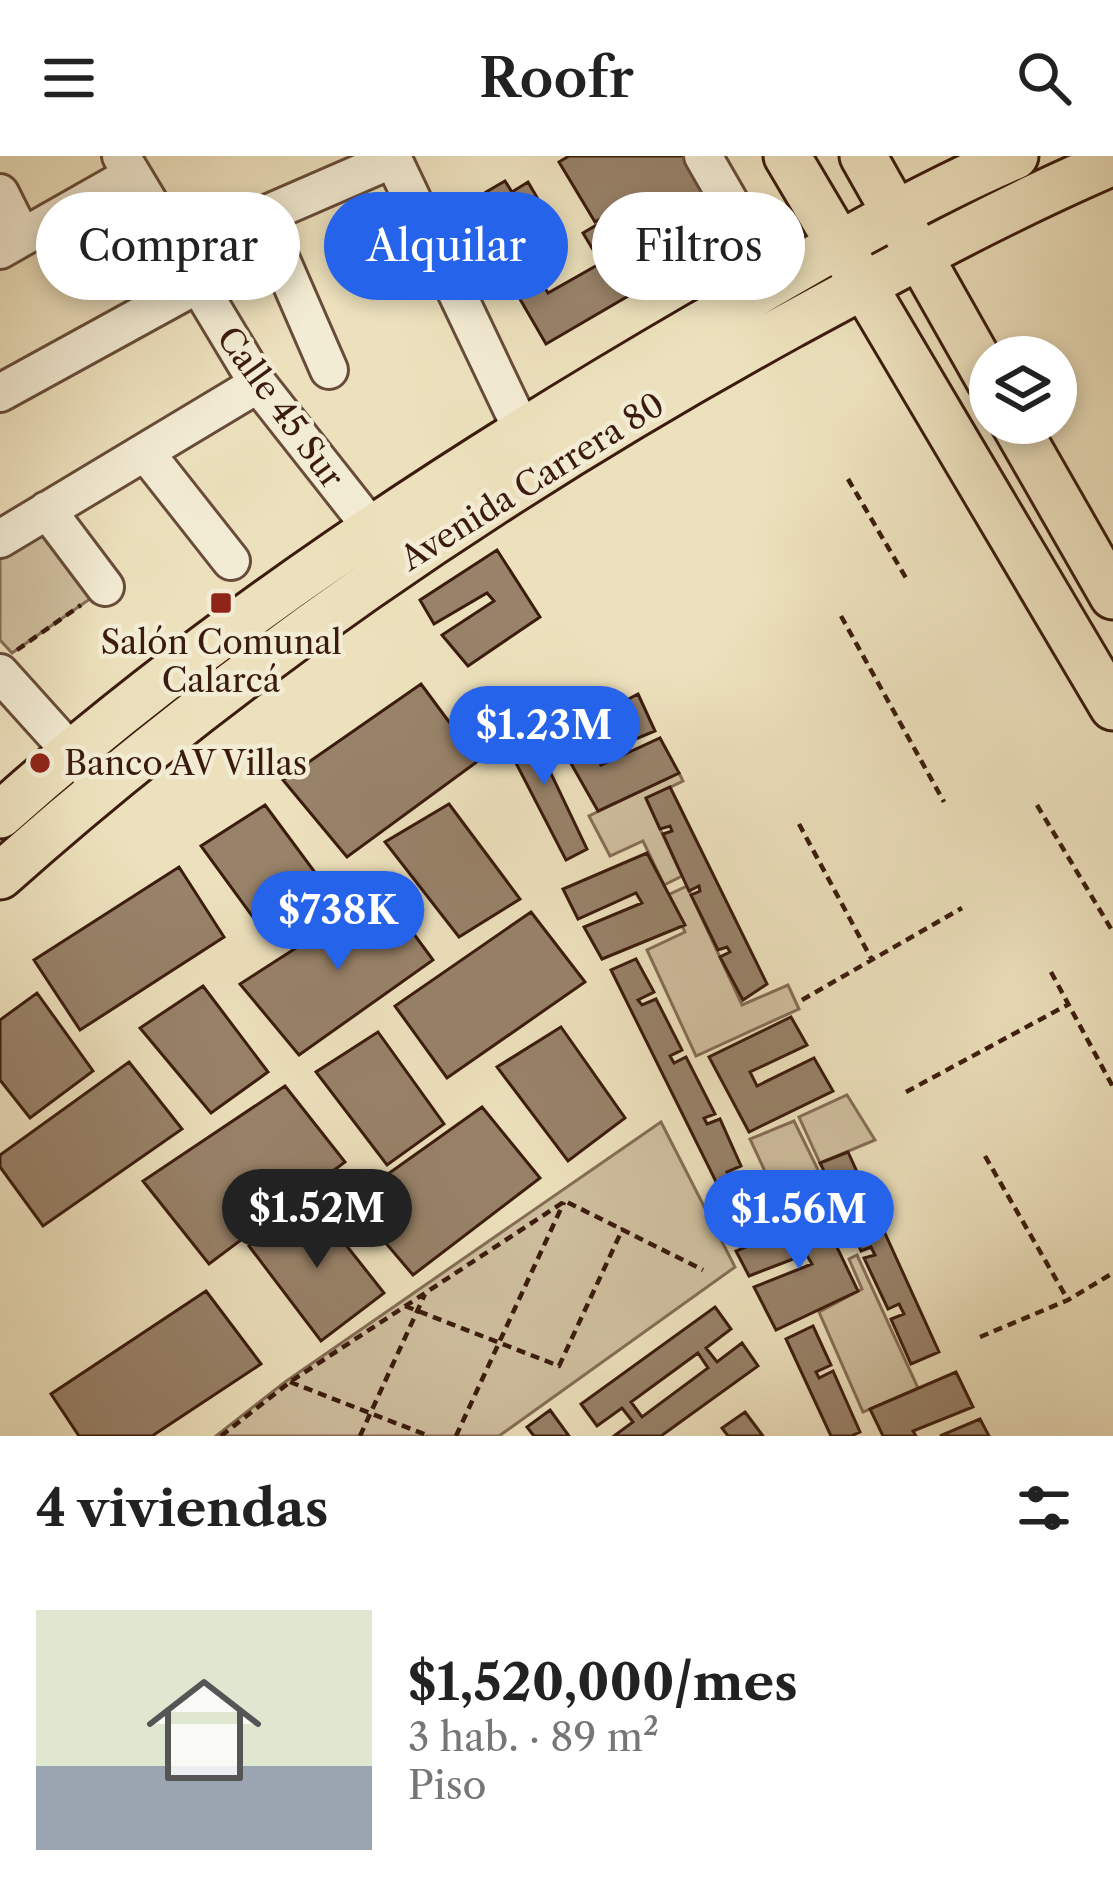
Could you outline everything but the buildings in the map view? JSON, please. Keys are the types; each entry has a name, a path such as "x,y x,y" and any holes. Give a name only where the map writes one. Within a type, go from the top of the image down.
{"main road":[{"path":"787,156 1113,707"},
{"path":"863,156 969,344"},
{"name":"Avenida Carrera 80","path":"805,265 1015,156"},
{"name":"Avenida Carrera 80","path":"0,876 103,788 277,652 431,542 620,422 864,285 1012,206 1113,162"},
{"name":"Avenida Carrera 80","path":"0,815 71,752 374,531 523,432 744,300"},
{"path":"1026,444 1113,596"}],"street":[{"path":"703,156 724,192"},
{"path":"329,370 262,216 393,159 523,432"},
{"path":"0,193 11,244 126,165"},
{"name":"Calle 45 Sur","path":"126,165 141,192"},
{"path":"0,393 169,300"},
{"name":"Calle 45 Sur","path":"204,300 258,384 374,531"},
{"path":"0,539 258,384"},
{"path":"145,452 231,561"},
{"path":"47,510 105,587"},
{"path":"6,663 103,788"}],"path":[{"path":"848,479 906,578"},
{"path":"6,663 105,587"},
{"path":"841,616 944,802"},
{"path":"1036,805 1113,932"},
{"path":"799,824 872,960"},
{"path":"802,1000 962,908"},
{"path":"1051,972 1113,1087"},
{"path":"906,1092 1069,1004"},
{"path":"985,1156 1068,1300"},
{"path":"565,1201 703,1270"},
{"path":"220,1436 290,1382 565,1201"},
{"path":"456,1436 565,1201"},
{"path":"405,1306 559,1366 622,1228"},
{"path":"980,1337 1068,1300 1113,1273"},
{"path":"360,1436 426,1292"},
{"path":"290,1382 428,1436"}],"shaded area":[{"path":"46,521 100,592 12,653 0,640 0,549"},
{"path":"679,773 683,781 646,799 682,876 664,885 643,841 610,856 589,816"},
{"path":"687,886 742,1005 788,985 799,1009 696,1056 647,950 685,932 668,895"},
{"path":"847,1095 875,1140 820,1163 799,1117"},
{"path":"794,1121 853,1241 842,1246 824,1208 746,1239 740,1224 781,1206 750,1139"},
{"path":"661,1122 735,1267 499,1436 216,1436 285,1382"},
{"path":"857,1255 918,1388 863,1412 819,1312 862,1289 849,1259"}],"place":[{"name":"Salón Comunal Calarcá","path":"221,603"},
{"name":"Banco AV Villas","path":"40,763"}]}
